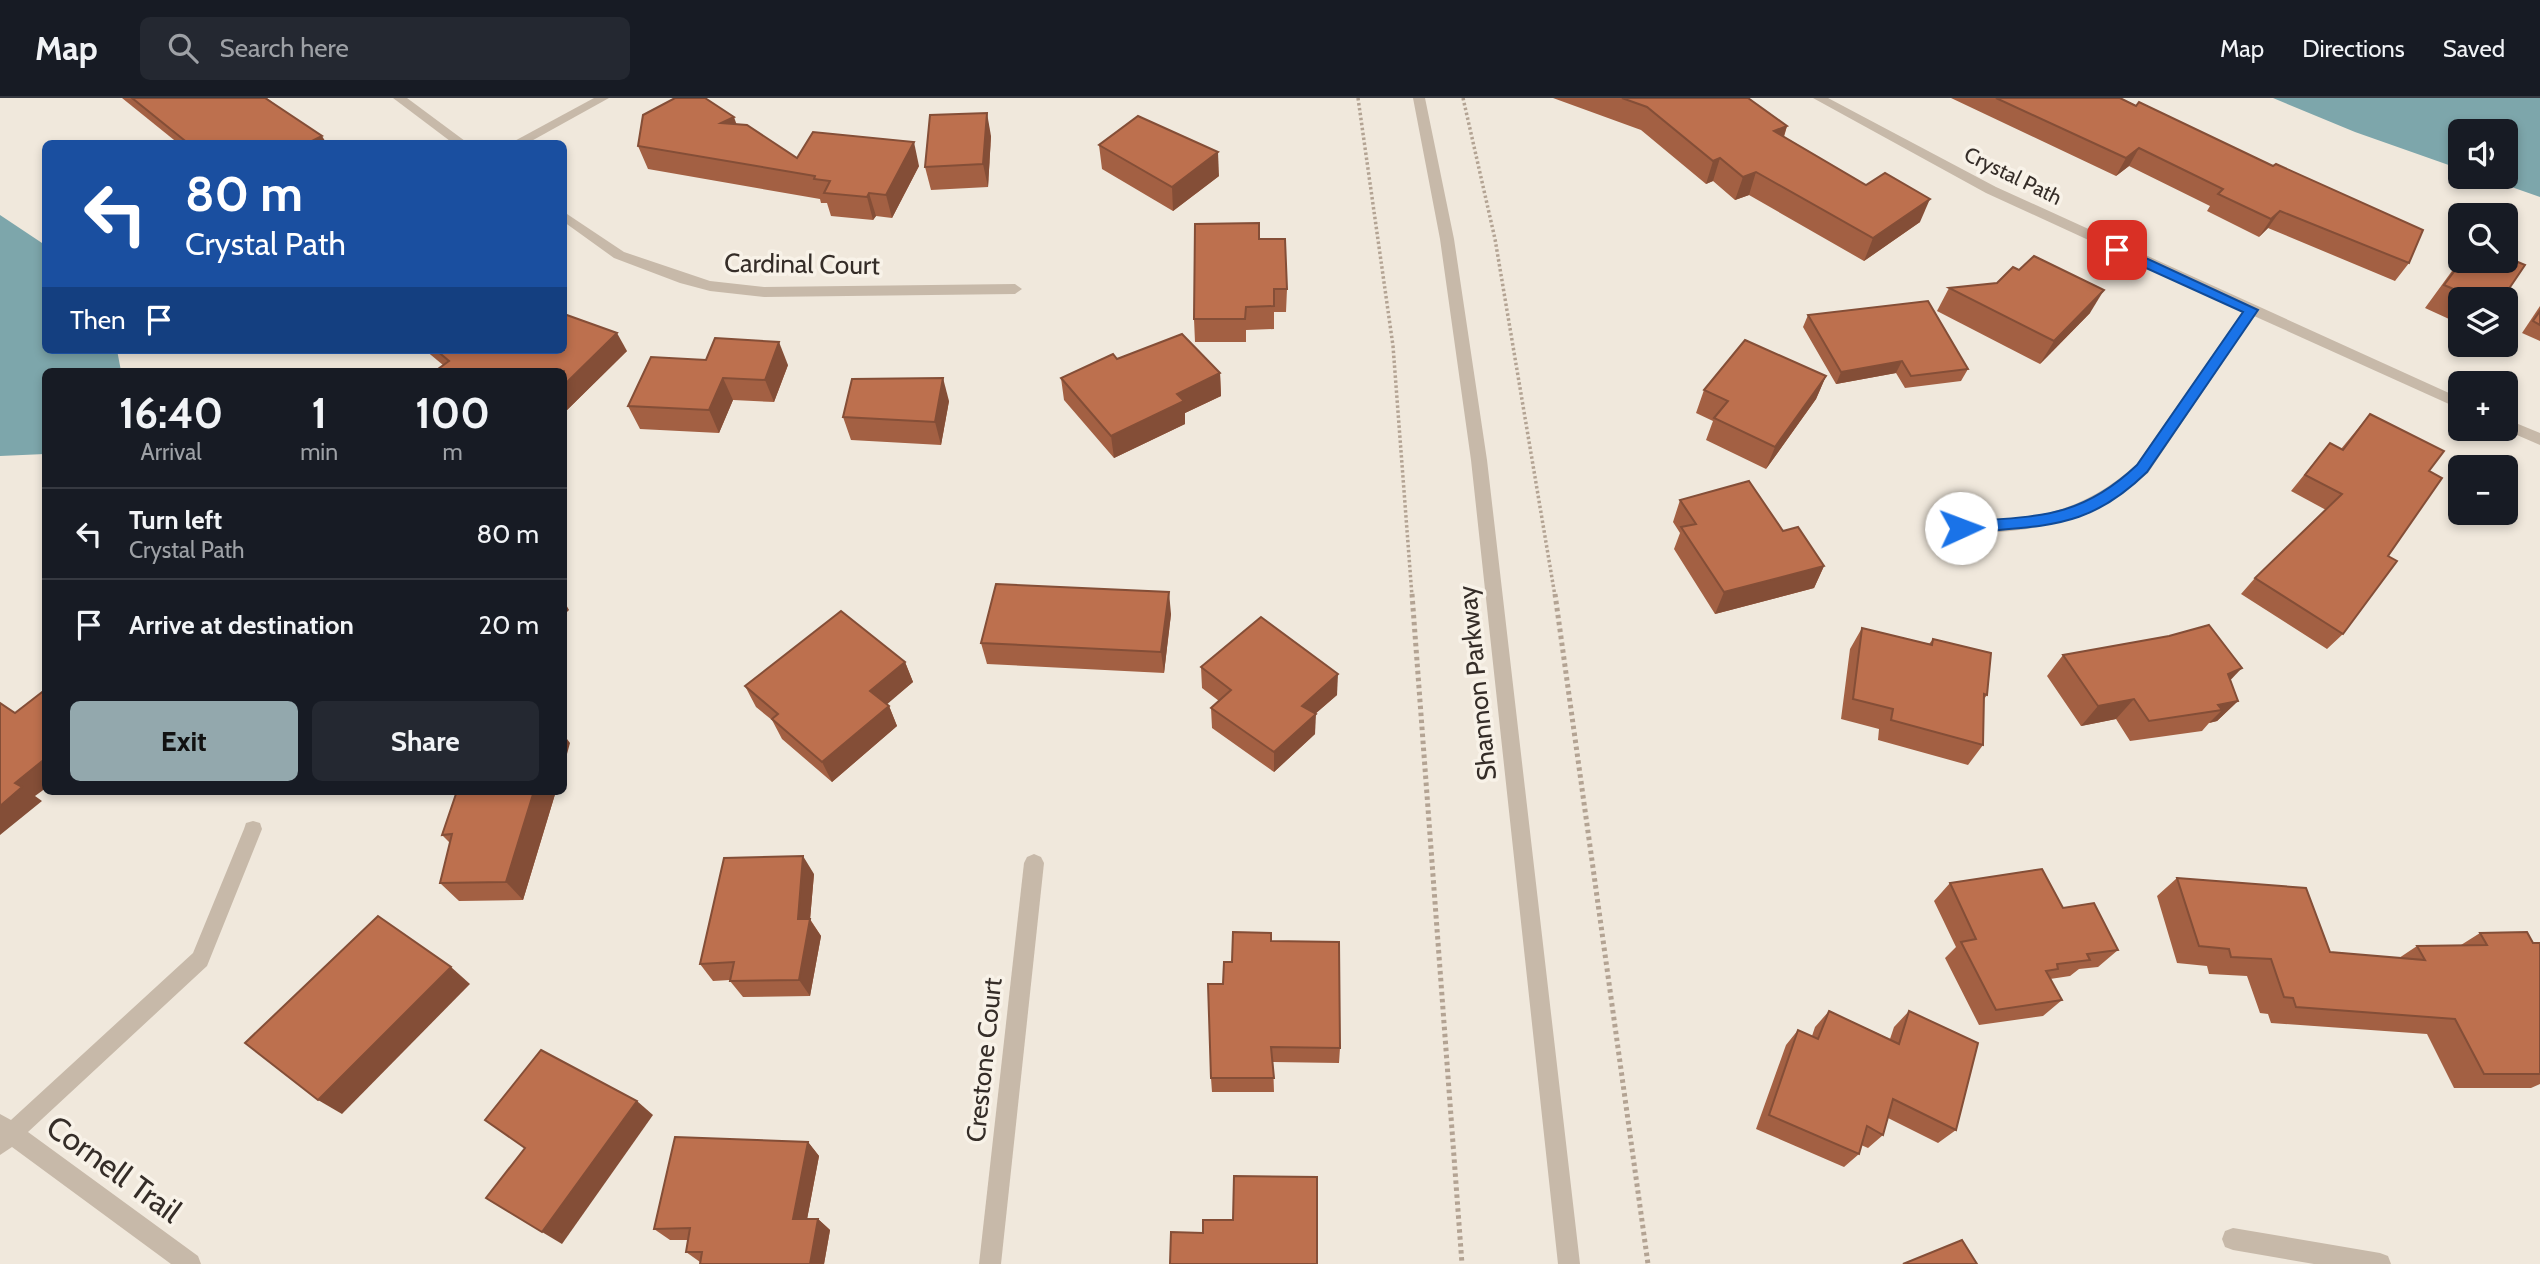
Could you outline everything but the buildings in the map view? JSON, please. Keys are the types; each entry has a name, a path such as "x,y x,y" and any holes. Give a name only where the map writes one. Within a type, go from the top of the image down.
{"street":[{"path":"399,98 457,140"},
{"path":"523,140 603,98"},
{"name":"Shannon Parkway","path":"1419,98 1447,239 1479,460 1569,1264"},
{"name":"Crystal Path","path":"1819,98 1990,190 2448,399"},
{"name":"Cardinal Court","path":"567,218 619,255 685,280 710,286 764,292 1015,289"},
{"path":"1961,528 2057,520 2091,507 2121,489 2142,469 2251,310"},
{"path":"2518,429 2540,439"},
{"path":"3,1134 200,959 253,829"},
{"name":"Crestone Court","path":"990,1264 1034,863"},
{"name":"Cornell Trail","path":"3,1134 190,1264"},
{"path":"2233,1239 2380,1264"}],"path":[{"path":"1358,98 1393,346 1462,1264"},
{"path":"1463,98 1495,239 1547,540 1648,1264"}],"water":[{"path":"2273,98 2540,98 2540,197 2517,189 2518,119 2448,119 2448,165 2355,132"},
{"path":"0,215 42,243 42,354 118,354 120,368 42,368 42,454 0,456"}],"route":[{"path":"1961,528 2057,520 2091,507 2121,489 2142,469 2251,310 2117,250"}]}
